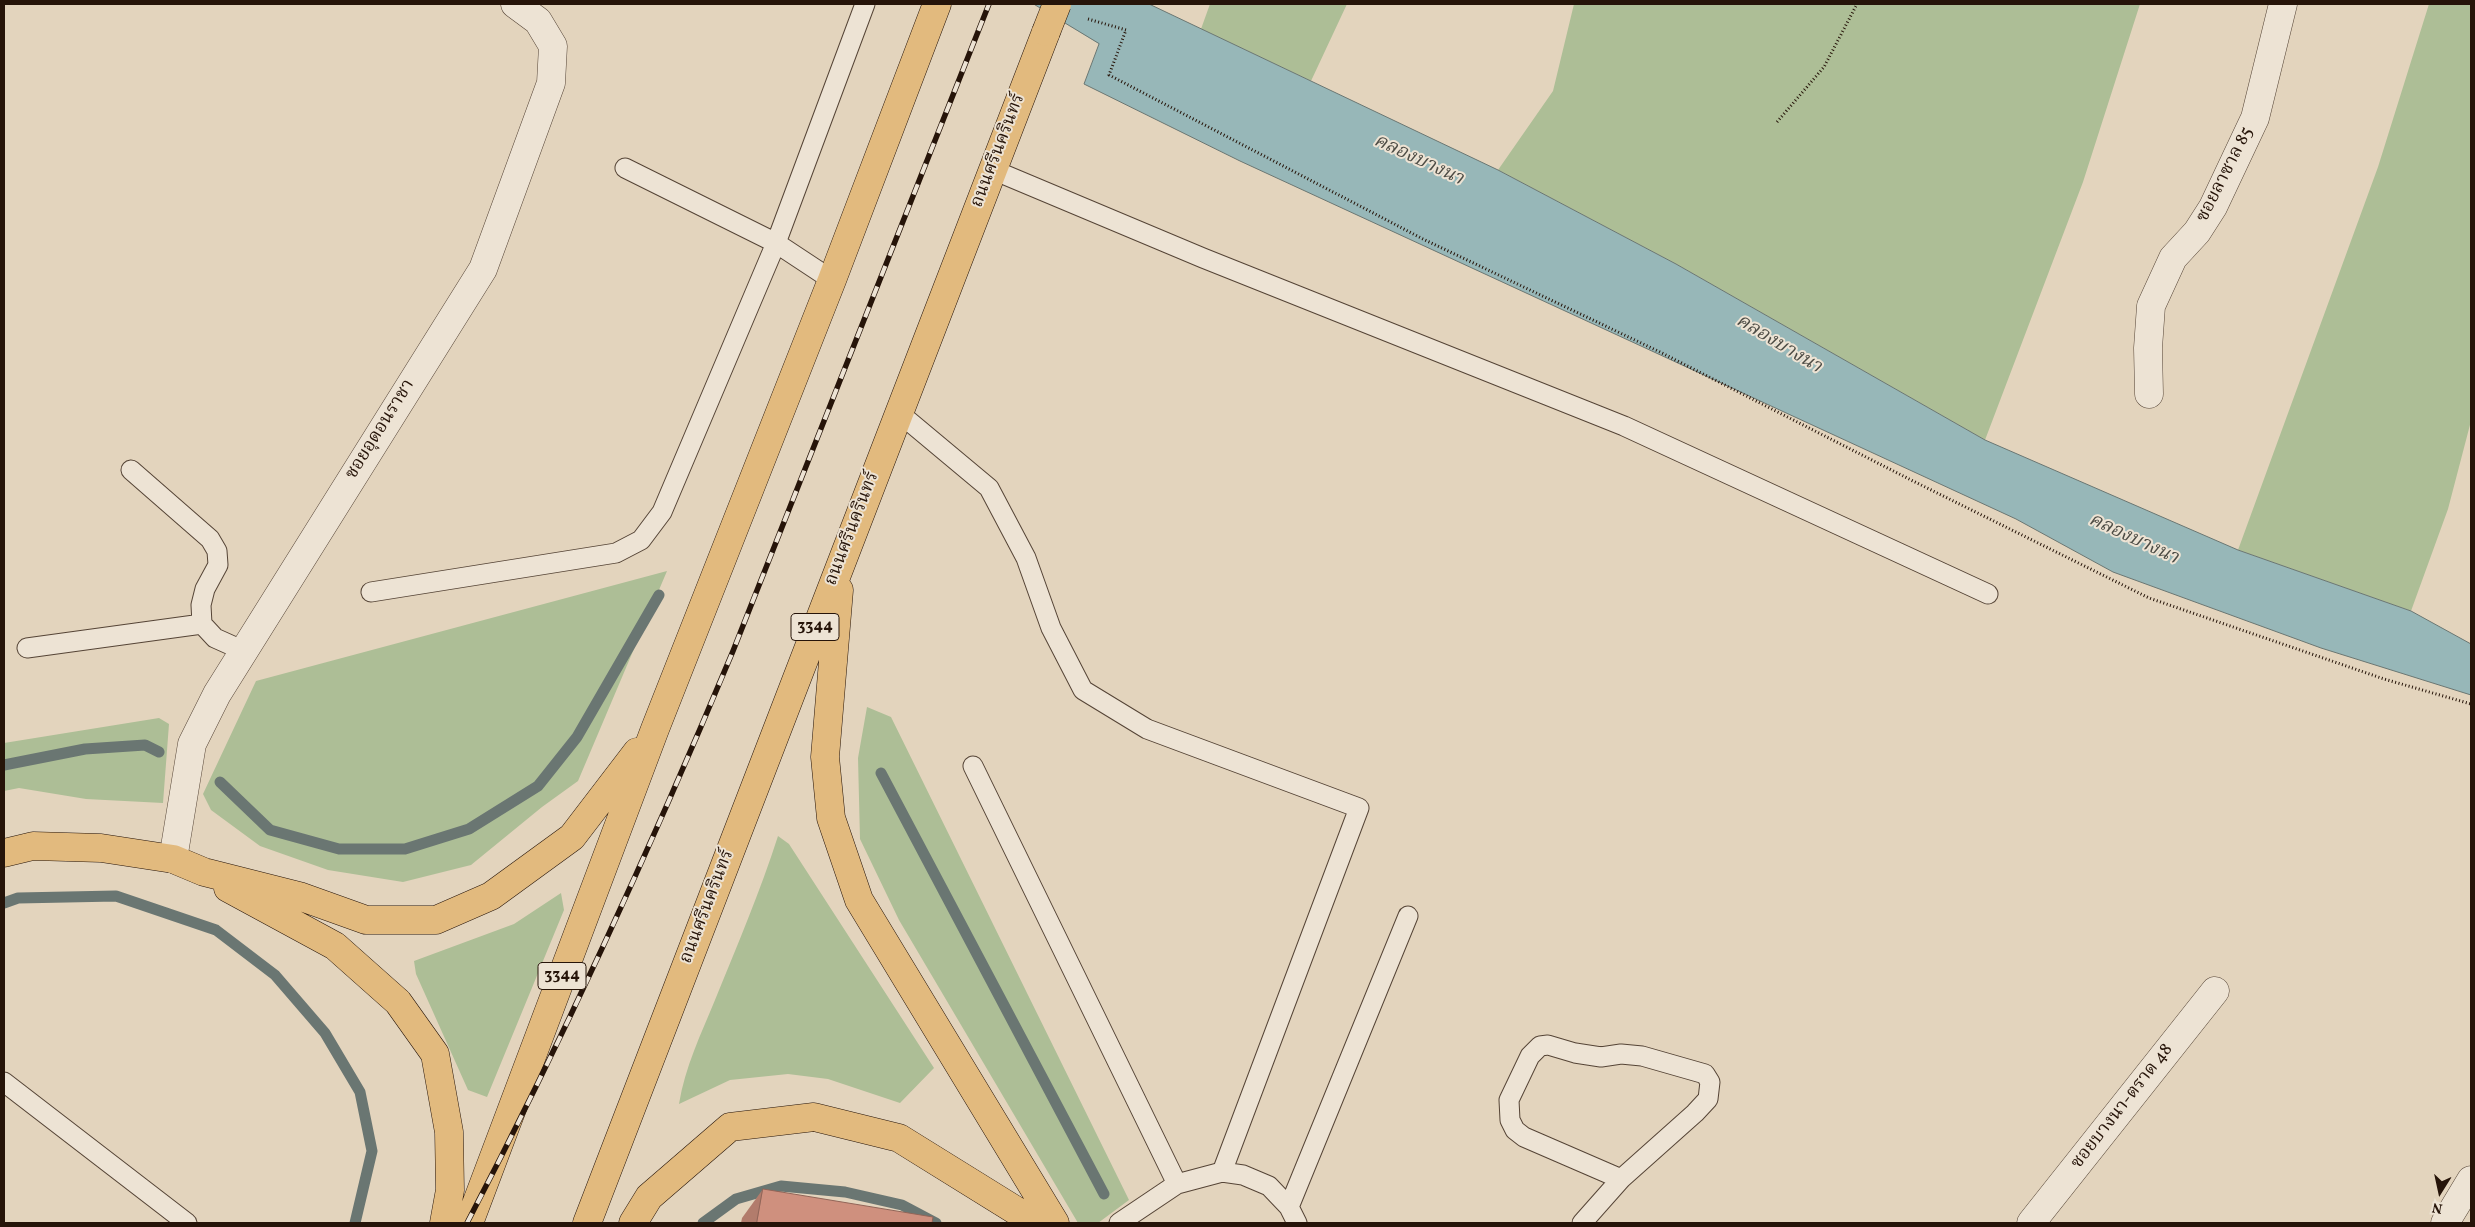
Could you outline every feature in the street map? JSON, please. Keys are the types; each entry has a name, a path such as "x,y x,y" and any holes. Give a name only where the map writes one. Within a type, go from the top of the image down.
{"main road":[{"name":"3344","path":"469,1223 655,729 832,280 937,4"},
{"name":"ถนนศรีนครินทร์","path":"587,1223 842,556 1056,4"},
{"path":"842,556 825,757 831,818 859,900 1055,1223"},
{"path":"4,853 33,846 101,848 173,859 204,872 299,896 366,920 436,920 491,896 572,837 655,729"},
{"path":"204,872 242,897 335,946 398,1002 435,1054 449,1132 450,1190 444,1223"},
{"path":"634,1223 650,1197 730,1127 814,1117 899,1138 1036,1223"}],"street":[{"name":"ซอยอุดอนราชา","path":"173,859 192,744 217,694 483,269 551,83 553,46 538,21 515,4"},
{"name":"ซอยลาซาล 85","path":"2148,394 2148,348 2151,306 2173,258 2196,232 2213,207 2255,118 2283,4"},
{"name":"ซอยบางนา-ตราด 48","path":"2031,1223 2215,991"},
{"path":"2445,1223 2471,1180"}],"lane":[{"path":"370,592 616,553 641,540 662,512 776,243 865,4"},
{"path":"625,168 776,243 832,280"},
{"path":"991,169 1203,258 1624,426 1988,594"},
{"path":"898,412 989,488 1026,558 1051,628 1083,690 1147,729 1359,808 1222,1172"},
{"path":"131,470 210,539 217,552 218,565 205,589 200,606 202,624 216,638 244,651"},
{"path":"27,648 202,624"},
{"path":"973,766 1176,1184"},
{"path":"1119,1223 1176,1184 1222,1172 1244,1175 1269,1186 1293,1215 1408,916"},
{"path":"1582,1223 1621,1179 1695,1113 1708,1099 1710,1082 1705,1074 1642,1056 1621,1054 1601,1057 1575,1053 1548,1045 1540,1046 1530,1056 1509,1100 1510,1120 1516,1130 1524,1137 1621,1179"},
{"path":"4,1082 187,1223"}],"path":[{"path":"1777,122 1824,67 1857,4"},
{"path":"1088,18 1126,30 1109,75 1423,239 1660,352 1913,481 2150,598 2384,679 2471,704"}],"green space":[{"path":"1210,4 1347,4 1311,81 1201,29"},
{"path":"1574,4 2140,4 2083,182 1985,440 1676,264 1498,170 1553,91"},
{"path":"2429,4 2471,4 2471,421 2448,509 2411,611 2238,550 2378,167"},
{"path":"667,571 578,781 542,807 471,865 403,882 328,870 260,846 211,810 203,794 256,681"},
{"path":"867,707 891,717 1129,1200 1098,1223 1078,1223 899,920 860,839 858,758"},
{"path":"159,718 169,724 163,803 86,799 19,788 4,791 4,743"},
{"path":"778,836 789,844 934,1068 900,1103 828,1079 788,1074 730,1080 679,1104 685,1077 694,1051 748,919"},
{"path":"561,893 564,910 487,1097 468,1090 416,974 414,961 514,924"}],"water":[{"name":"คลองบางนา","path":"1034,4 1149,4 1498,170 1676,264 1985,440 2238,550 2411,611 2471,644 2471,695 2321,648 2113,572 2016,519 1240,161 1084,84 1099,44"}],"building":[{"path":"763,1189 933,1217 932,1223 757,1223"}],"waterway":[{"path":"220,782 270,830 339,849 405,849 469,829 538,786 577,737 659,595"},
{"path":"4,765 85,749 145,745 159,752"},
{"path":"881,773 1104,1194"},
{"path":"4,903 18,898 116,896 216,930 275,975 325,1033 360,1092 372,1151 355,1223"},
{"path":"703,1223 736,1199 781,1186 845,1192 902,1205 936,1223"}],"railway":[{"path":"467,1223 538,1082 606,940 702,724 733,651 989,4"}]}
